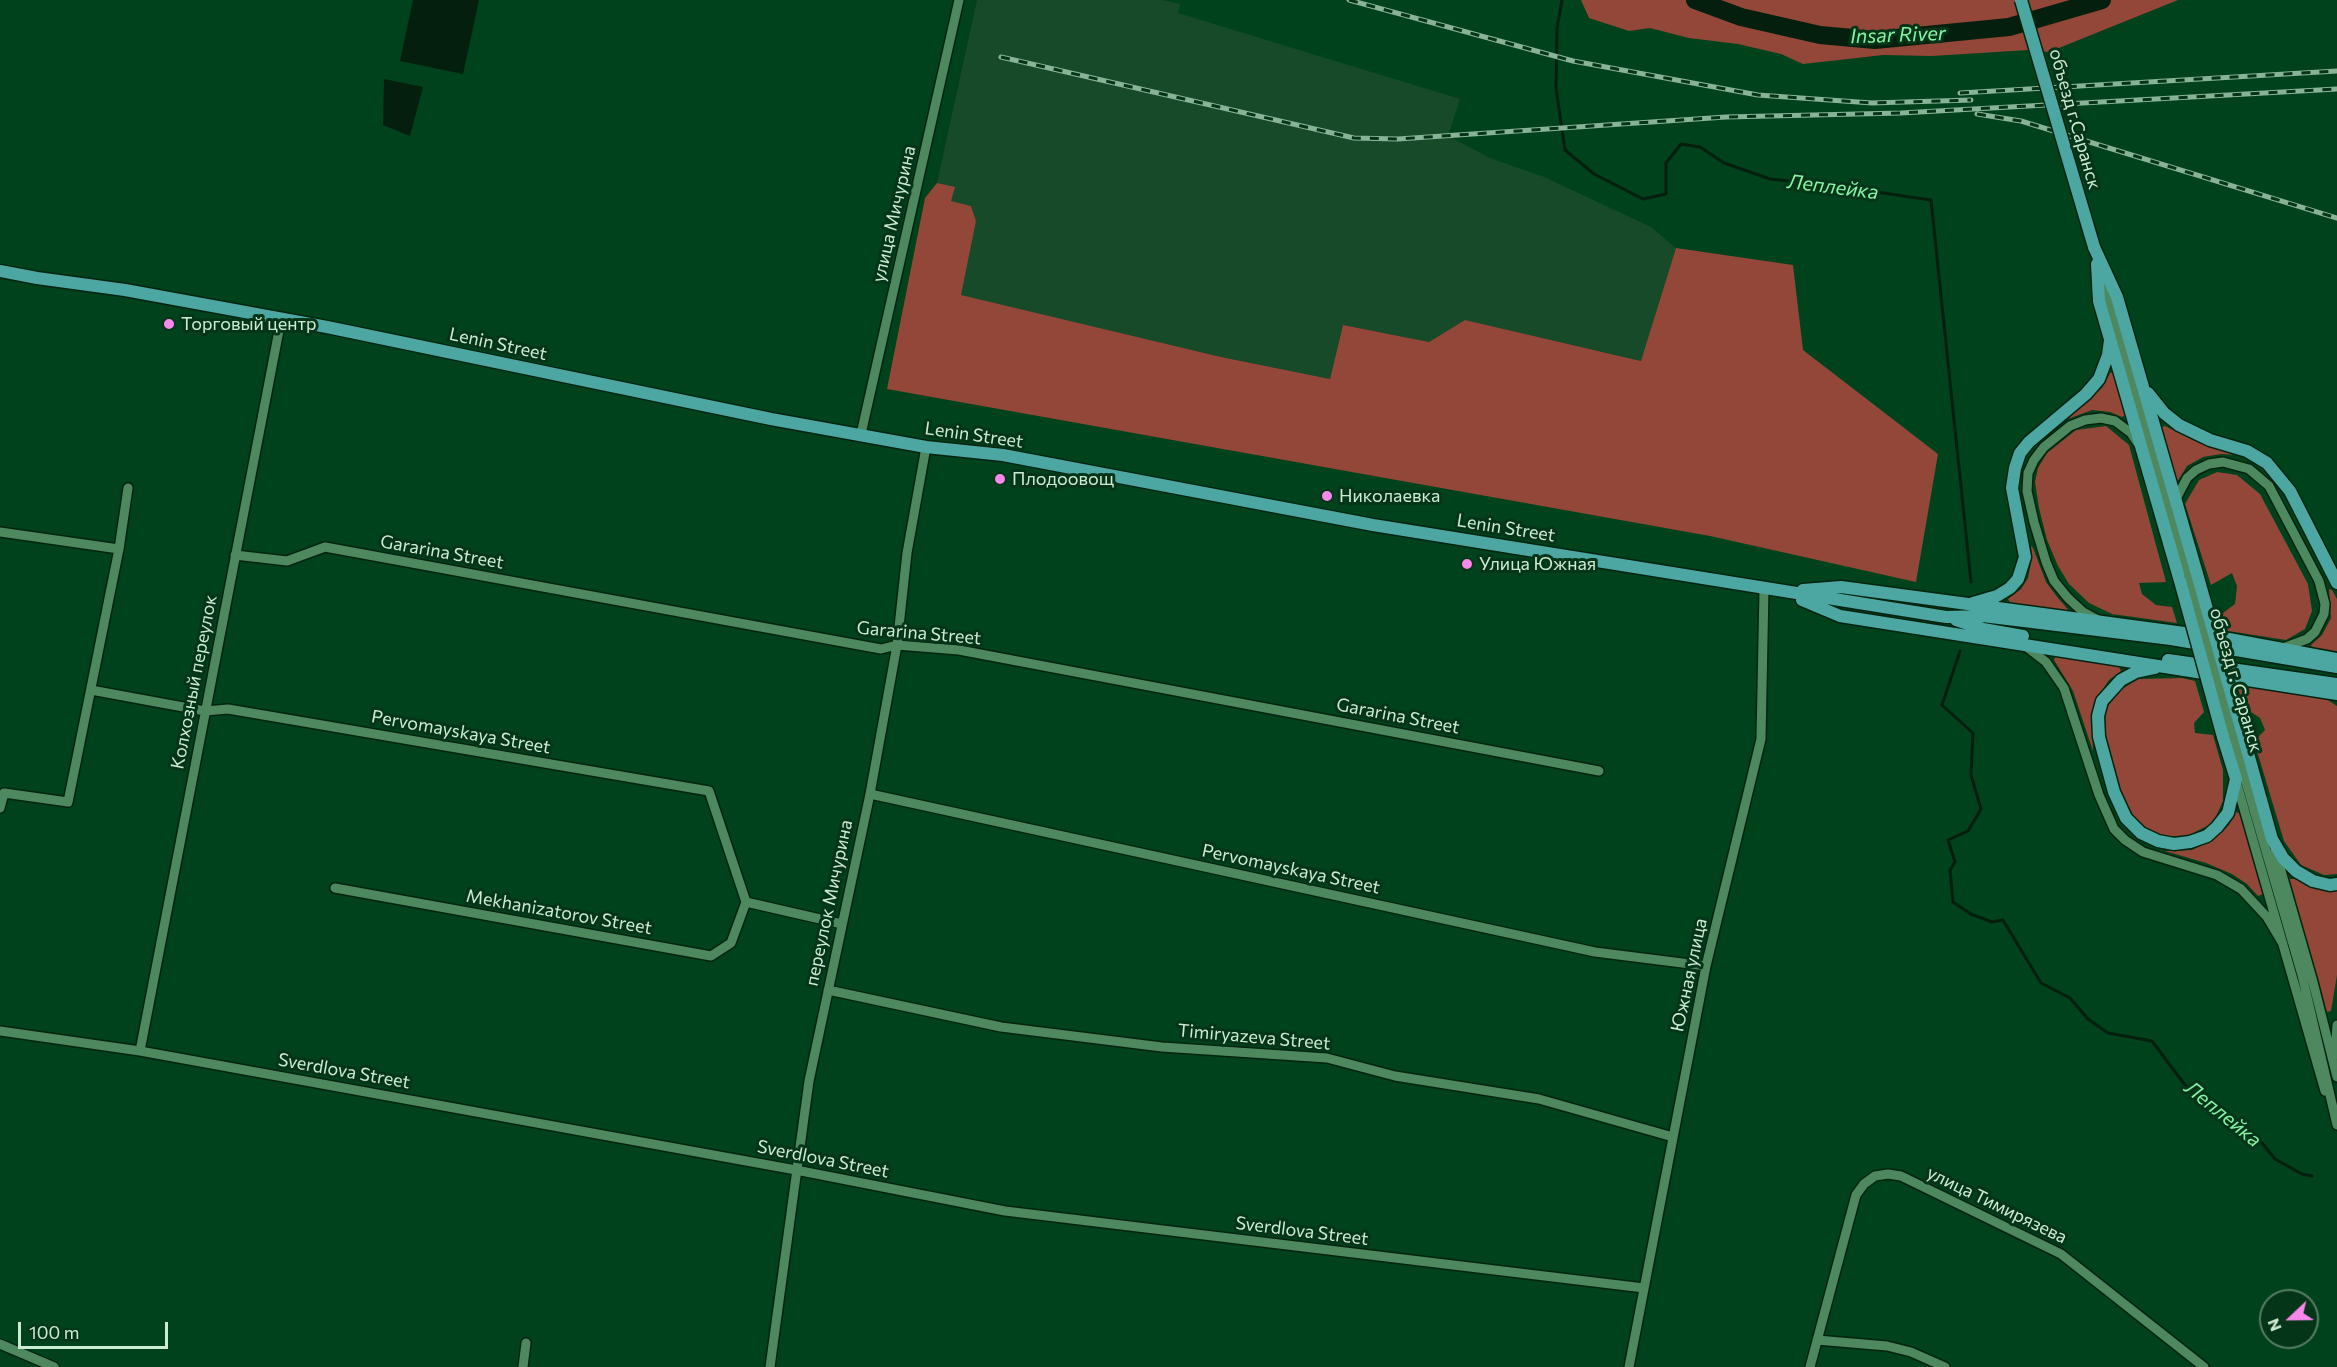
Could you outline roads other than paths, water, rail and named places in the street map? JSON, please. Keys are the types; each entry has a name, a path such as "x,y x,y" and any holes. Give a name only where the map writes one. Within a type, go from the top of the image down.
{"main road":[{"name":"объезд г.Саранск","path":"2021,0 2095,252"},
{"path":"2095,252 2099,301 2110,340 2141,447 2188,578 2232,735 2236,779 2228,813 2207,836 2190,842 2174,844 2158,841 2141,833 2126,818 2114,792 2099,737 2098,716 2102,701 2121,680 2136,672 2159,667"},
{"path":"2095,252 2117,297 2176,499 2188,578 2232,735 2272,839 2283,858 2296,872 2313,881 2330,885 2337,884"},
{"name":"Lenin Street","path":"0,271 125,290 327,327 771,419 926,447 1004,455 1373,525 1946,617"},
{"path":"1964,605 1997,597 2018,579 2025,557 2012,488 2014,468 2020,453 2029,442 2086,394 2098,379 2108,355 2110,340"},
{"path":"2142,384 2151,399 2179,425 2210,440 2247,451 2267,463 2290,491 2337,583"},
{"path":"1781,592 1841,587 1964,605 2101,621 2281,648 2337,659"},
{"path":"1781,592 1840,616 2159,667 2336,692"},
{"path":"1946,617 1983,616 2171,639 2337,667"},
{"path":"1946,617 1983,629 2179,662 2336,692"}],"street":[{"name":"улица Мичурина","path":"861,434 959,0"},
{"path":"2095,252 2188,578"},
{"name":"Колхозный переулок","path":"140,1051 281,320"},
{"path":"2101,621 2083,612 2054,581 2034,522 2027,490 2028,473 2044,447 2070,426 2085,420 2101,418 2115,421 2131,433 2141,447"},
{"name":"переулок Мичурина","path":"770,1367 808,1081 870,794 897,645 907,553 926,447"},
{"path":"2176,499 2187,478 2196,470 2209,464 2223,462 2249,469 2269,486 2319,581 2325,604 2324,614 2315,632 2307,639 2281,648"},
{"path":"0,808 4,794 68,802 128,488"},
{"path":"0,532 118,549"},
{"name":"Gararina Street","path":"235,555 287,561 325,547 881,649 897,645 970,652 1599,771"},
{"name":"Южная улица","path":"1629,1367 1706,966 1761,740 1764,589"},
{"path":"2021,644 2046,662 2064,688 2105,812 2119,835 2143,852 2217,875 2241,889 2267,917 2283,944"},
{"name":"Pervomayskaya Street","path":"91,690 205,711 228,709 709,791 746,902"},
{"name":"объезд г. Саранск","path":"2232,735 2302,975 2337,1126"},
{"path":"2236,779 2317,1068 2337,1126"},
{"name":"Pervomayskaya Street","path":"870,794 1595,952 1706,966"},
{"path":"2272,839 2313,982 2337,1077"},
{"name":"Mekhanizatorov Street","path":"335,888 711,956 731,943 746,902"},
{"path":"746,902 842,924"},
{"name":"Timiryazeva Street","path":"828,990 1001,1027 1162,1047 1327,1058 1395,1076 1539,1099 1673,1137"},
{"path":"2334,1063 2337,1025"},
{"name":"Sverdlova Street","path":"0,1031 140,1051 796,1170 1005,1211 1644,1288"},
{"name":"улица Тимирязева","path":"1817,1340 1856,1195 1863,1184 1875,1176 1888,1174 1901,1176 2061,1254 2204,1367"},
{"path":"1810,1367 1817,1340 1887,1346 1911,1352 1945,1367"},
{"path":"523,1367 526,1343"},
{"path":"0,1344 54,1367"}],"waterway":[{"name":"Леплейка","path":"1562,0 1557,28 1556,88 1565,150 1594,174 1643,199 1666,194 1666,163 1681,144 1700,147 1724,163 1770,179 1931,200 1971,582"},
{"name":"Insar River","path":"1695,0 1741,17 1820,35 1875,40 2009,27 2102,0"},
{"name":"Леплейка","path":"1960,651 1942,705 1973,733 1971,775 1981,809 1968,831 1948,840 1955,862 1950,870 1953,902 1971,914 1992,922 2003,920 2041,983 2070,998 2088,1019 2108,1033 2152,1041 2185,1085 2213,1110 2262,1143 2275,1159 2302,1174 2312,1176"}],"railway":[{"path":"1349,0 1573,61 1758,95 1872,103 1971,100"},
{"path":"1001,57 1354,138 1398,139 1726,117 1901,113 2337,89"},
{"path":"1960,93 2337,71"},
{"path":"1977,114 2021,121 2337,218"}],"place":[{"name":"Торговый центр","path":"169,324"},
{"name":"Плодоовощ","path":"1000,479"},
{"name":"Николаевка","path":"1327,496"},
{"name":"Улица Южная","path":"1467,564"}]}
